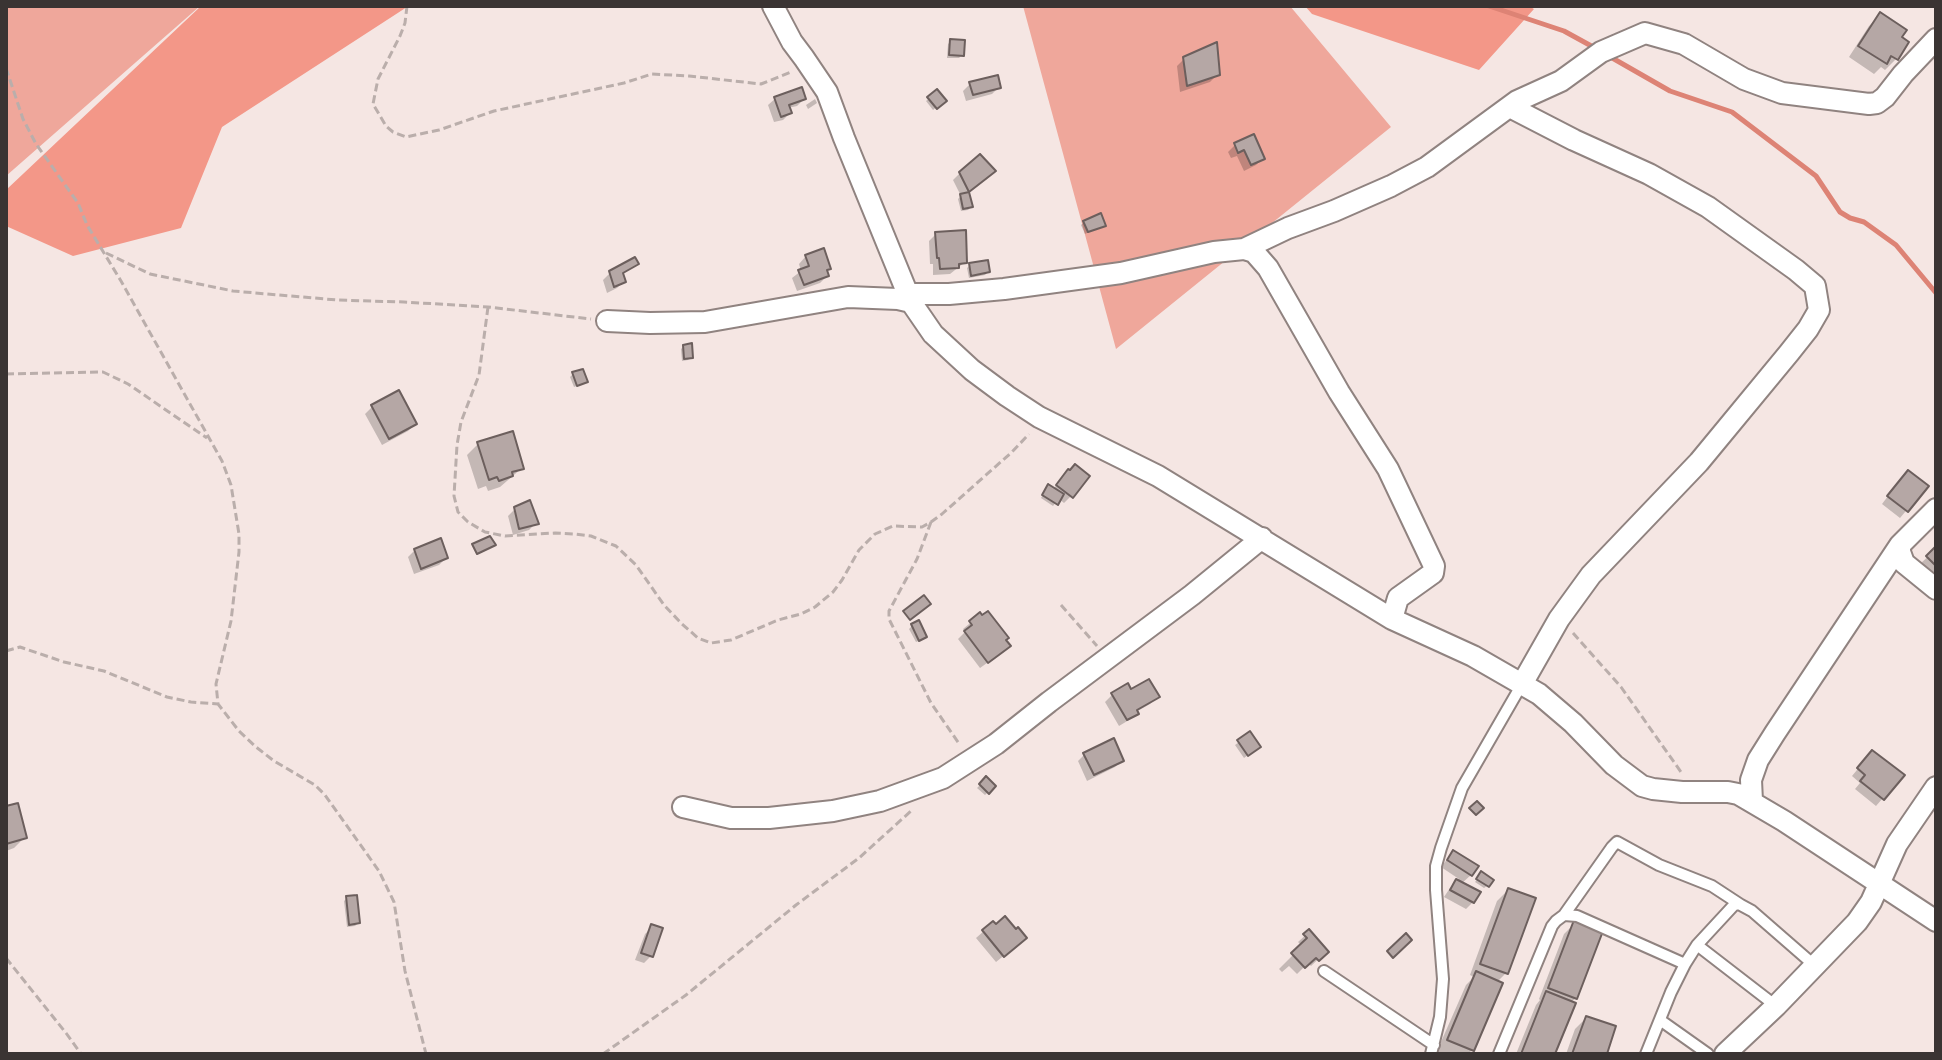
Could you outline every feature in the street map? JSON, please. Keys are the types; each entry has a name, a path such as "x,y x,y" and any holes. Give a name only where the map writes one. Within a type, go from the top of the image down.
{"street":[{"path":"773,6 792,42 827,92 909,298 933,334 1007,396 1039,417 1158,476 1392,619 1473,656 1539,694 1614,765 1642,786 1738,794 1936,921"},
{"path":"607,321 705,322 848,297 898,299 1037,285 1121,273 1214,252 1244,249 1391,186 1427,167 1517,101 1561,81 1601,52 1645,33 1684,44 1744,79 1782,93 1857,104 1874,104 1885,97 1936,39"},
{"path":"1510,107 1649,174 1708,207 1815,286 1819,310 1808,329 1699,462 1591,575 1559,619 1522,684"},
{"path":"1244,249 1254,252 1268,268 1332,381 1388,469 1434,566 1433,573 1398,598 1392,619"},
{"path":"1752,801 1751,780 1758,760 1900,545 1936,509"},
{"path":"683,807 731,818 769,818 833,811 880,801 943,778 972,761 1192,595 1262,538"},
{"path":"1900,545 1904,563 1936,589"},
{"path":"1725,1054 1776,1006 1866,911 1897,844 1936,787"}],"lane":[{"path":"1324,971 1432,1049 1440,1017 1443,979 1437,925 1436,866 1462,788 1522,684"},
{"path":"1499,1054 1552,926 1564,915 1617,842 1659,865 1712,886 1752,911 1814,965"},
{"path":"1646,1054 1671,992 1697,945 1734,905 1741,905"},
{"path":"1564,915 1577,916 1685,964"},
{"path":"1697,945 1776,1006"},
{"path":"1660,1020 1708,1054"}],"path":[{"path":"407,6 405,23 378,79 373,104 386,126 406,137 439,130 494,111 652,74 761,84 810,65"},
{"path":"6,68 23,119 36,144 78,203 87,225 222,461 231,485 239,534 238,563 231,621 216,684 218,704 256,747 308,780 325,795 379,871 394,902 405,971 426,1054"},
{"path":"104,252 150,274 233,291 337,300 488,307 607,321"},
{"path":"488,307 479,375 461,422 457,445 454,496 458,512 485,532 505,536 575,534 591,536 616,546 636,565 664,605 682,624 705,641 731,640 815,607 833,592 859,550 875,534 893,526 913,528 931,522 1012,452 1026,438 1039,417"},
{"path":"6,374 103,372 128,384 209,439"},
{"path":"931,522 917,559 889,611 889,619 931,703 972,761"},
{"path":"1061,605 1108,657"},
{"path":"1559,619 1621,687 1697,792"},
{"path":"6,651 20,647 104,671 167,697 218,704"},
{"path":"603,1054 686,995 859,858 917,805"},
{"path":"6,958 81,1054"}],"shaded area":[{"path":"6,6 200,6 6,176"},
{"path":"201,6 407,7 222,127 181,228 73,256 6,226 6,190"},
{"path":"1023,6 1290,6 1391,127 1116,349"},
{"path":"1305,6 1529,6 1534,9 1479,70 1312,14"}],"building":[{"path":"1880,12 1907,30 1902,37 1909,42 1898,60 1891,56 1887,64 1858,46"},
{"path":"950,39 965,40 964,56 949,55"},
{"path":"1217,42 1220,75 1187,86 1183,57"},
{"path":"998,75 1001,88 973,95 969,82"},
{"path":"802,87 806,99 789,105 792,113 781,117 774,97"},
{"path":"937,89 947,101 937,109 927,97"},
{"path":"1254,134 1265,159 1251,165 1244,150 1238,153 1234,143"},
{"path":"980,154 996,171 969,192 959,172"},
{"path":"969,192 973,207 963,209 960,194"},
{"path":"1101,213 1106,226 1088,232 1083,221"},
{"path":"966,230 967,263 959,264 959,268 940,269 935,232"},
{"path":"824,248 831,269 827,270 829,276 804,285 798,270 809,266 805,255"},
{"path":"635,257 639,264 623,273 626,282 614,287 609,271"},
{"path":"988,260 990,272 971,276 969,263"},
{"path":"692,343 693,358 684,359 683,345"},
{"path":"583,369 588,382 577,386 572,372"},
{"path":"399,390 417,424 389,439 371,405"},
{"path":"513,431 524,469 512,472 513,476 499,481 497,477 489,480 477,442"},
{"path":"1075,464 1090,476 1073,498 1056,485"},
{"path":"1908,470 1929,486 1908,512 1887,496"},
{"path":"1048,484 1064,494 1058,505 1042,495"},
{"path":"530,500 539,524 519,529 514,507"},
{"path":"490,536 496,545 477,554 472,544"},
{"path":"441,538 448,558 421,569 414,549"},
{"path":"1936,546 1936,566 1926,556"},
{"path":"924,595 931,604 910,620 903,611"},
{"path":"988,611 1009,638 1006,640 1011,646 988,663 964,631 972,625 969,621 980,612 982,615"},
{"path":"919,620 927,637 919,641 911,624"},
{"path":"1149,679 1160,697 1137,710 1139,714 1127,720 1111,693 1128,683 1131,689"},
{"path":"1250,731 1261,747 1248,756 1237,740"},
{"path":"1114,738 1124,761 1094,775 1083,753"},
{"path":"1872,750 1905,775 1884,800 1860,781 1865,775 1857,768"},
{"path":"986,776 996,786 989,794 979,784"},
{"path":"1477,801 1484,808 1476,815 1469,808"},
{"path":"18,803 27,838 6,844 6,806"},
{"path":"1453,850 1479,866 1472,876 1447,860"},
{"path":"1481,871 1494,880 1489,887 1476,879"},
{"path":"1456,879 1481,892 1474,903 1450,890"},
{"path":"1508,888 1536,898 1508,974 1480,964"},
{"path":"357,895 360,923 349,925 346,896"},
{"path":"1005,916 1027,938 1004,957 982,930"},
{"path":"1574,920 1603,931 1577,999 1548,988"},
{"path":"651,924 663,928 653,957 641,953"},
{"path":"1309,929 1329,952 1305,968 1291,953 1307,938 1303,934"},
{"path":"1406,933 1412,940 1393,958 1387,951"},
{"path":"1476,971 1503,983 1474,1051 1447,1040"},
{"path":"1546,991 1576,1003 1555,1054 1521,1054"},
{"path":"1586,1016 1616,1026 1607,1054 1572,1054"}],"waterway":[{"path":"1489,6 1564,31 1595,48"},
{"path":"1607,55 1670,91 1732,112 1816,176 1840,212 1864,222 1896,245 1936,293"}]}
